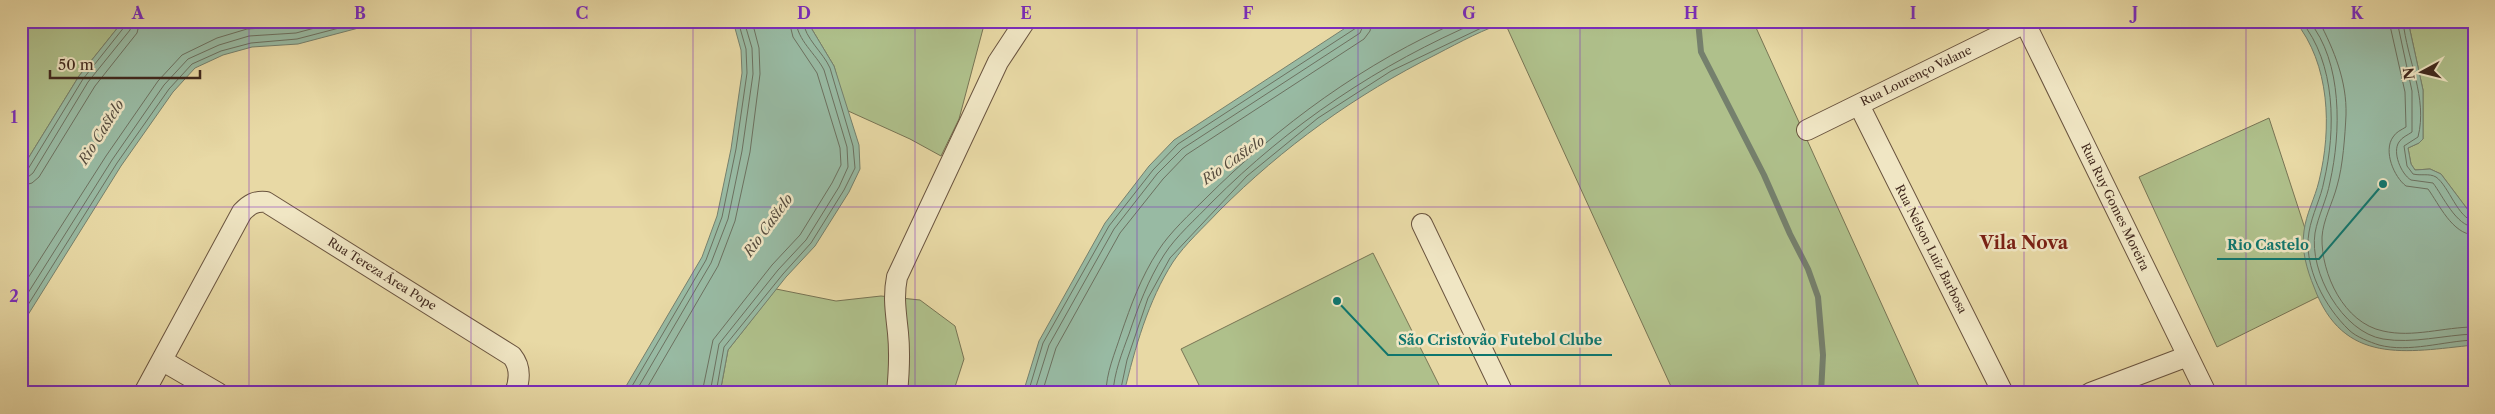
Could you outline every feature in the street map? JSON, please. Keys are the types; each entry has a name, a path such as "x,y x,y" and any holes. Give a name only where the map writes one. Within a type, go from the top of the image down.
{"street":[{"path":"897,393 899,376 898,334 893,294 897,278 998,62 1025,21"},
{"name":"Rua Lourenço Valane","path":"1807,130 2024,22"},
{"name":"Rua Ruy Gomes Moreira","path":"2024,22 2206,393"},
{"name":"Rua Nelson Luiz Barbosa","path":"1859,105 2003,393"},
{"name":"Rua Tereza Área Pope","path":"163,361 242,212 249,205 257,201 266,202 512,356 519,367 514,393"},
{"path":"1422,224 1503,393"},
{"path":"2090,393 2188,356"},
{"path":"144,393 163,361 218,393"}],"shaded area":[{"path":"21,21 123,21 79,76 21,170"},
{"path":"807,21 981,21 984,25 959,119 941,156 910,139 846,110 834,66"},
{"path":"1509,21 1753,21 1922,393 1674,393 1505,23"},
{"path":"2408,21 2474,21 2474,218 2441,174 2430,169 2415,170 2411,164 2408,148 2423,139 2423,90"},
{"path":"2269,118 2326,293 2217,347 2139,177"},
{"path":"1373,253 1443,393 1203,393 1181,349"},
{"path":"776,289 836,301 881,296 920,300 955,326 964,359 953,393 720,393 728,350"}],"water":[{"name":"Rio Castelo","path":"123,21 385,21 298,44 252,47 223,55 195,68 173,92 121,166 21,326 21,170 79,76"},
{"name":"Rio Castelo","path":"733,21 807,21 834,66 859,145 860,169 849,192 815,246 786,277 728,350 720,393 622,393 702,257 717,216 731,149 742,73 741,50"},
{"name":"Rio Castelo","path":"1356,21 1509,21 1463,40 1377,87 1349,105 1294,144 1219,211 1183,249 1164,277 1143,325 1124,393 1023,393 1039,341 1105,223 1149,166 1174,140"},
{"path":"2295,21 2408,21 2423,90 2423,139 2408,148 2411,164 2415,170 2430,169 2441,174 2474,218 2474,345 2401,351 2379,348 2359,342 2342,330 2326,312 2309,274 2303,245 2305,225 2323,161 2326,140 2325,97 2315,57 2307,38"}],"waterway":[{"path":"1698,21 1701,52 1764,175 1808,269 1818,297 1823,355 1821,393"}],"place":[{"name":"Rio Castelo","path":"2383,184"},
{"name":"São Cristovão Futebol Clube","path":"1337,301"}],"district":[{"name":"Vila Nova","path":"2024,243"}]}
